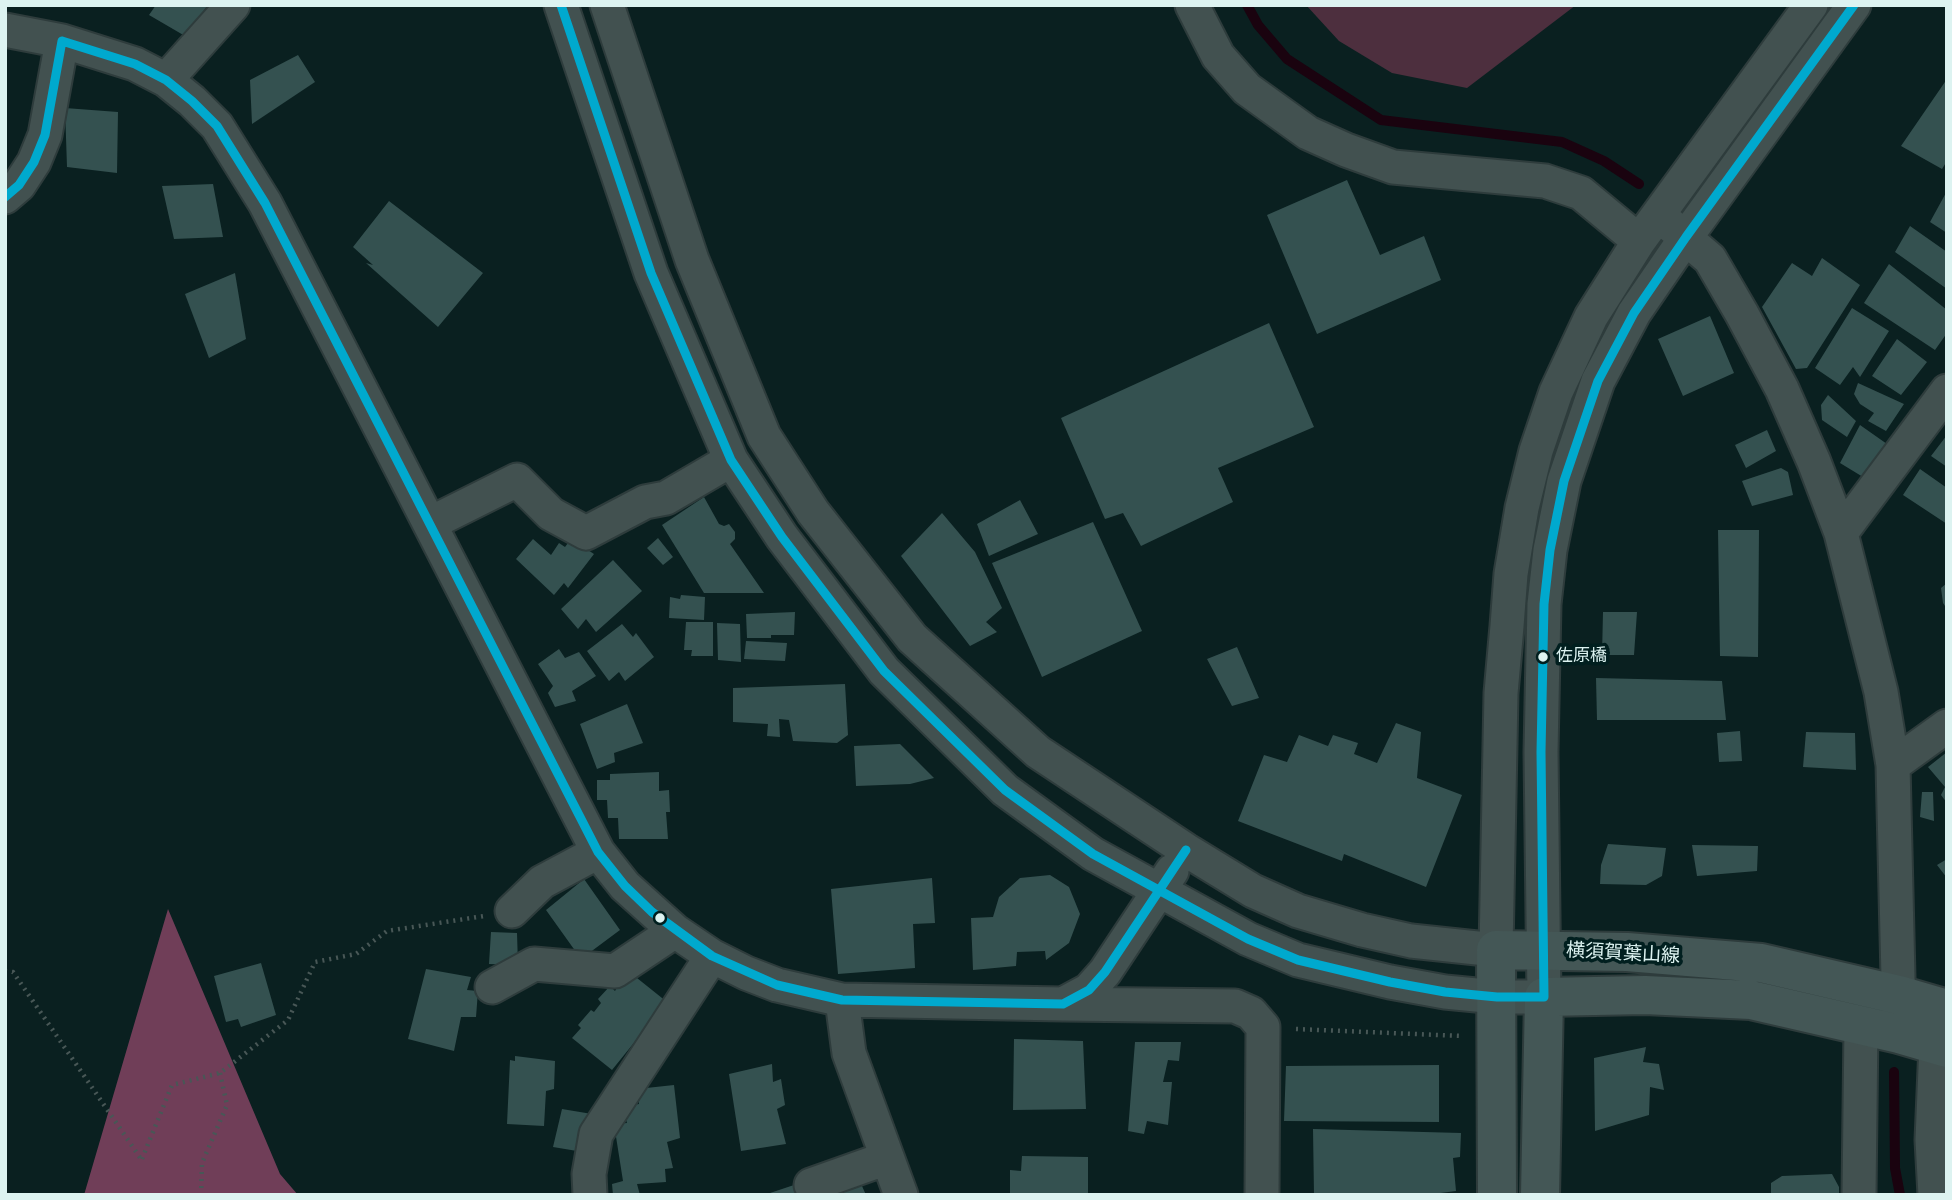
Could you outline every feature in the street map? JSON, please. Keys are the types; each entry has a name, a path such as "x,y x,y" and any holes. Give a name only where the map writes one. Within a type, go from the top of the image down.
{"main road":[{"name":"横須賀葉山線","path":"1496,950 1627,952 1761,963 1899,995 1944,1022"},
{"path":"1496,950 1497,1195"},
{"name":"横須賀葉山線","path":"1544,997 1645,995 1751,1000 1899,1034 1944,1022"},
{"path":"1540,1195 1544,997"}],"street":[{"path":"166,80 233,5"},
{"path":"561,5 651,273 731,460 782,537 884,671 1005,790 1093,853 1248,939 1298,960 1390,982 1445,992 1497,997 1544,997 1541,716 1544,604 1550,550 1564,481 1598,381 1634,313 1854,5"},
{"path":"607,5 692,260 764,436 813,512 912,638 1038,752 1253,891 1298,911 1363,930 1411,941 1496,950 1501,693 1511,573 1522,508 1536,451 1556,393 1591,317 1639,241 1811,5"},
{"path":"1192,5 1218,56 1240,81 1308,133 1394,167 1545,181 1581,192 1639,241"},
{"path":"5,30 62,41 135,64 166,80 192,101 216,126 265,203 598,852 625,886 675,931 712,956 777,985 842,1000 1235,1006 1251,1013 1263,1027 1262,1195"},
{"path":"5,197 19,185 34,162 45,135 62,41"},
{"path":"1658,215 1710,259 1782,389 1814,461 1841,533 1881,692 1893,765 1899,1034"},
{"path":"1841,533 1947,391"},
{"path":"431,523 517,480 551,514 586,533 645,502 666,498 731,460"},
{"path":"1893,765 1947,726"},
{"path":"1063,1004 1089,990 1105,972 1186,850"},
{"path":"512,911 542,882 598,852"},
{"path":"492,987 534,964 615,971 675,931"},
{"path":"590,1195 589,1174 596,1134 712,956"},
{"path":"842,1000 849,1053 901,1195"},
{"path":"1935,1195 1931,1140 1944,1022"},
{"path":"1859,1195 1861,1025"},
{"path":"811,1185 887,1158"}],"path":[{"path":"5,971 13,972 142,1159 172,1085 220,1073 288,1020 315,962 356,954 387,931 512,911"},
{"path":"1263,1027 1496,1038"},
{"path":"201,1195 202,1163 227,1105 220,1073"}],"shaded area":[{"path":"1306,5 1576,5 1467,88 1392,73 1339,41"},
{"path":"168,909 280,1174 298,1195 84,1195"}],"building":[{"path":"156,5 208,5 185,36 149,15"},
{"path":"298,55 315,82 252,124 250,80"},
{"path":"1947,79 1947,161 1942,169 1901,146"},
{"path":"65,108 118,112 117,173 67,167"},
{"path":"1347,180 1380,255 1424,236 1441,280 1317,334 1267,215"},
{"path":"213,184 223,237 174,239 162,186"},
{"path":"1947,191 1947,233 1930,222"},
{"path":"389,201 483,273 438,327 366,263 373,265 353,247"},
{"path":"1910,226 1947,252 1947,289 1895,252"},
{"path":"1822,258 1860,285 1807,368 1796,369 1762,307 1792,263 1812,276"},
{"path":"1889,264 1947,310 1947,333 1935,350 1864,303"},
{"path":"235,273 246,339 209,358 185,294"},
{"path":"1852,308 1889,331 1860,377 1853,367 1840,385 1815,368"},
{"path":"1710,316 1734,373 1683,396 1658,339"},
{"path":"1269,323 1314,427 1218,468 1233,502 1141,546 1123,513 1105,519 1061,418"},
{"path":"1897,339 1927,362 1901,395 1872,376"},
{"path":"1858,383 1904,404 1886,431 1868,421 1874,413 1860,404 1854,394"},
{"path":"1828,395 1856,421 1847,437 1822,420 1821,405"},
{"path":"1860,425 1887,444 1863,477 1840,463"},
{"path":"1767,430 1776,451 1746,468 1735,445"},
{"path":"1947,435 1947,467 1931,456"},
{"path":"1781,468 1788,472 1793,495 1752,506 1742,481"},
{"path":"1920,469 1947,488 1947,524 1903,495"},
{"path":"704,497 719,524 729,524 735,532 735,539 730,544 764,593 704,593 662,525"},
{"path":"1020,500 1038,534 989,556 977,524"},
{"path":"942,513 975,552 1002,608 986,622 997,632 970,646 901,556"},
{"path":"1093,522 1142,631 1042,677 992,563"},
{"path":"1718,530 1759,530 1758,657 1720,656"},
{"path":"658,538 673,557 663,565 647,548"},
{"path":"533,539 551,555 559,543 565,547 571,539 594,554 568,588 564,583 554,595 516,559"},
{"path":"613,560 642,591 596,632 586,619 578,629 561,609"},
{"path":"1947,583 1947,609 1943,603 1941,588"},
{"path":"681,595 705,597 704,620 669,618 670,597 680,599"},
{"path":"795,612 794,635 747,638 746,614"},
{"path":"1603,612 1637,612 1634,655 1602,655"},
{"path":"686,622 713,622 713,656 691,656 692,650 684,650"},
{"path":"717,623 740,624 741,662 718,660"},
{"path":"622,624 633,637 636,633 654,657 625,681 619,672 609,681 587,651"},
{"path":"746,641 787,643 785,661 744,659"},
{"path":"1237,647 1259,698 1232,706 1207,659"},
{"path":"559,649 565,658 579,652 596,676 572,691 576,701 555,707 548,693 553,686 538,664"},
{"path":"1596,678 1722,681 1726,720 1597,720"},
{"path":"845,684 848,735 837,743 793,741 789,720 779,719 780,737 767,736 768,724 733,722 733,688"},
{"path":"627,704 643,743 614,753 615,762 597,769 580,724"},
{"path":"1396,723 1421,732 1417,778 1462,795 1426,887 1344,854 1342,861 1238,821 1264,755 1287,762 1299,735 1328,746 1333,735 1358,743 1354,754 1377,763"},
{"path":"1740,731 1742,761 1719,762 1717,733"},
{"path":"1806,732 1855,733 1856,770 1803,767"},
{"path":"900,744 934,778 910,784 856,786 854,746"},
{"path":"1947,752 1947,803 1941,795 1945,787 1928,767"},
{"path":"659,772 659,791 669,790 670,812 666,812 668,839 619,839 618,818 608,818 607,800 597,800 597,780 610,780 610,774"},
{"path":"1922,792 1933,792 1934,821 1920,817"},
{"path":"1608,844 1666,848 1662,876 1646,885 1600,884 1601,865"},
{"path":"1692,845 1758,846 1757,871 1697,876"},
{"path":"1947,859 1947,878 1937,865"},
{"path":"1050,875 1069,887 1080,914 1069,943 1046,960 1045,951 1017,952 1016,966 973,970 971,918 993,917 999,897 1020,878"},
{"path":"932,878 935,923 913,924 915,968 838,974 831,889"},
{"path":"584,879 620,930 581,959 546,910"},
{"path":"491,932 517,933 518,965 489,964"},
{"path":"261,963 276,1015 241,1027 238,1019 226,1022 214,976"},
{"path":"426,969 471,977 467,990 478,991 476,1017 461,1017 454,1051 408,1039"},
{"path":"627,970 667,1002 612,1070 572,1038 581,1028 578,1025 601,1003 598,999 610,986 615,991"},
{"path":"1014,1039 1083,1041 1086,1109 1013,1110"},
{"path":"1135,1042 1181,1042 1179,1061 1168,1060 1163,1082 1172,1082 1168,1125 1147,1121 1144,1134 1128,1131"},
{"path":"1646,1047 1643,1062 1659,1064 1664,1090 1650,1087 1649,1115 1595,1131 1594,1058"},
{"path":"515,1056 555,1061 554,1089 546,1091 544,1126 507,1124 510,1060 515,1061"},
{"path":"772,1064 773,1082 781,1079 785,1105 777,1109 786,1144 741,1151 729,1074"},
{"path":"1439,1065 1439,1122 1284,1121 1286,1066"},
{"path":"674,1085 680,1138 667,1142 673,1168 665,1169 666,1182 637,1184 640,1195 613,1195 612,1184 623,1181 614,1124 627,1123 622,1107 639,1104 637,1089"},
{"path":"562,1109 592,1114 583,1152 553,1147"},
{"path":"1313,1129 1461,1133 1460,1157 1453,1158 1456,1191 1425,1195 1314,1195"},
{"path":"1022,1156 1088,1157 1088,1195 1010,1195 1010,1170 1021,1171"},
{"path":"1832,1174 1839,1187 1839,1195 1771,1195 1771,1183 1782,1176"},
{"path":"858,1177 866,1195 822,1195"},
{"path":"800,1183 802,1195 767,1195 767,1194"}],"waterway":[{"path":"1247,5 1258,25 1287,59 1381,120 1562,142 1604,161 1639,184"},
{"path":"1894,1072 1895,1168 1900,1195"}],"transit line":[{"path":"561,5 651,273 731,460 782,537 884,671 1005,790 1093,854 1248,939 1298,960 1390,982 1445,992 1497,997 1544,997 1541,752 1544,604 1550,550 1564,481 1598,381 1634,313 1854,5"},
{"path":"5,197 19,185 34,162 45,135 62,41 135,64 166,80 217,126 265,203 598,852 625,886 652,912 712,956 777,985 842,1000 1063,1004 1089,990 1105,972 1186,850"}],"place":[{"name":"佐原橋","path":"1543,657"}]}
